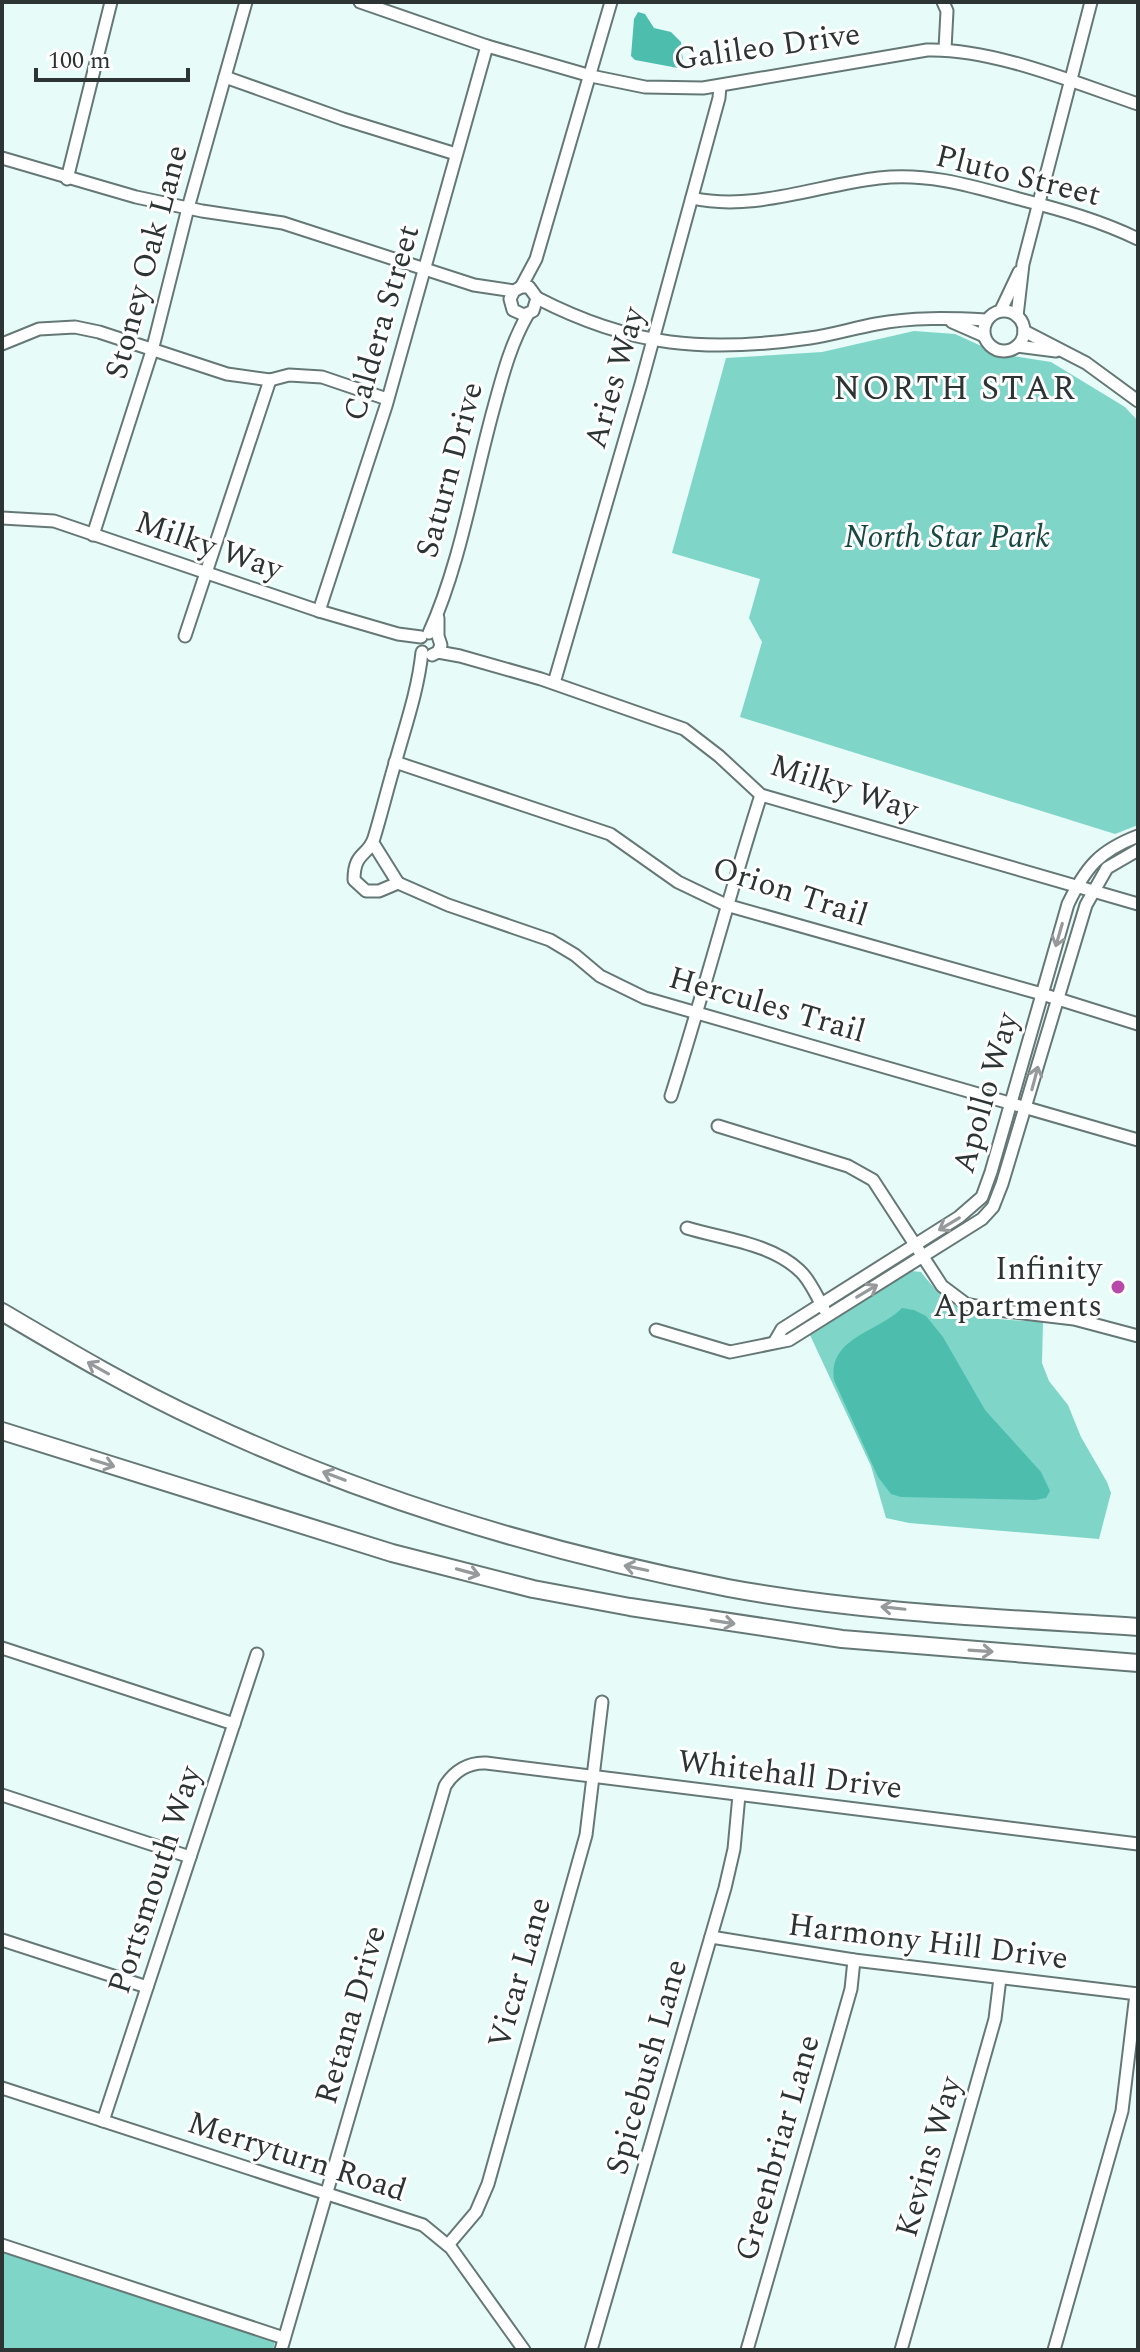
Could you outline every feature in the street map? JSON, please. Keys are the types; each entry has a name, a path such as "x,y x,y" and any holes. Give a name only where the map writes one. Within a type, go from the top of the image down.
{"highway":[{"path":"2,1312 113,1376 205,1423 326,1473 512,1537 612,1563 731,1588 959,1615 1138,1627"},
{"path":"2,1431 392,1553 533,1589 842,1639 1138,1663"}],"street":[{"path":"67,179 111,2"},
{"name":"Stoney Oak Lane","path":"93,535 152,351 188,208 246,2"},
{"name":"Galileo Drive","path":"360,2 487,46 591,76 645,87 681,89 720,86 945,49 1002,61 1138,104"},
{"path":"512,307 517,289 536,259 611,2"},
{"path":"943,2 947,11 945,49"},
{"path":"1091,2 1023,264 1017,316 1024,331 1103,373 1138,401"},
{"name":"Caldera Street","path":"319,611 369,463 487,46"},
{"path":"225,77 343,119 456,154"},
{"name":"Aries Way","path":"554,683 653,341 720,86"},
{"path":"2,158 67,179 188,208 283,223 474,285 520,314 573,316"},
{"name":"Pluto Street","path":"692,198 745,201 880,178 921,176 1038,203 1102,222 1138,239"},
{"path":"530,313 536,295 536,259"},
{"path":"474,285 517,289 529,287 536,295 573,316 653,341 699,346 757,344 812,338 894,321 986,320 1001,310 1023,264"},
{"name":"Saturn Drive","path":"512,307 513,340"},
{"path":"1001,310 1017,316"},
{"name":"Saturn Drive","path":"398,883 379,891 366,891 354,880 357,858 373,843 513,340 530,313"},
{"path":"944,319 984,336"},
{"path":"986,320 986,342 1001,351 1017,346 1064,353"},
{"path":"2,344 39,329 56,326 99,332 227,374 270,380 289,375 322,377 387,399"},
{"path":"1017,346 1024,331"},
{"path":"185,636 270,380"},
{"name":"Milky Way","path":"2,518 54,521 319,611 554,683 684,729 761,795 1138,904"},
{"name":"Orion Trail","path":"395,762 610,834 678,882 726,905 1057,998 1138,1024"},
{"path":"671,1096 761,795"},
{"name":"Apollo Way","path":"824,1309 915,1244 969,1211 982,1197 1064,916 1088,868 1104,852 1138,836"},
{"path":"373,843 398,883"},
{"name":"Apollo Way","path":"656,1330 730,1352 761,1347 775,1341 782,1329 923,1257 975,1225 993,1207 1027,1106 1077,929 1092,891 1107,868 1138,850"},
{"name":"Hercules Trail","path":"398,883 448,905 550,940 619,988 645,998 1138,1140"},
{"path":"718,1126 848,1166 873,1180 942,1286 966,1304 1074,1319 1138,1336"},
{"path":"687,1228 757,1247 782,1258 802,1272 824,1309"},
{"path":"2,1648 234,1724"},
{"name":"Portsmouth Way","path":"103,2121 257,1654"},
{"name":"Vicar Lane","path":"448,2245 476,2212 488,2184 586,1835 602,1702"},
{"name":"Whitehall Drive","path":"445,1786 462,1768 478,1762 1138,1844"},
{"name":"Retana Drive","path":"283,2344 445,1786"},
{"path":"2,1795 190,1857"},
{"name":"Spicebush Lane","path":"591,2350 711,1937 734,1849 739,1795"},
{"name":"Harmony Hill Drive","path":"711,1937 854,1960 1137,1994"},
{"path":"2,1940 147,1987"},
{"name":"Greenbriar Lane","path":"747,2350 851,1989 854,1960"},
{"name":"Kevins Way","path":"901,2350 991,2033 1000,1978"},
{"path":"1054,2350 1122,2111 1137,1994"},
{"name":"Merryturn Road","path":"2,2088 423,2225 448,2245 524,2350"},
{"path":"2,2245 283,2344"}],"green space":[{"name":"North Star Park","path":"914,331 955,334 999,354 1051,362 1125,407 1138,421 1138,825 1115,834 740,717 762,642 749,618 760,579 672,553 726,358 822,352"},
{"path":"912,1271 921,1272 961,1309 989,1318 1043,1322 1042,1363 1049,1381 1068,1405 1111,1493 1099,1539 909,1523 886,1518 871,1466 810,1335"},
{"path":"2,2250 276,2337 273,2350 2,2350"}],"shaded area":[{"path":"638,12 645,14 654,28 671,32 681,42 683,62 678,68 635,60 631,56 634,19"},
{"path":"902,1308 926,1316 943,1337 985,1410 1041,1472 1050,1491 1046,1498 901,1497 891,1494 878,1477 834,1380 834,1366 847,1345"}],"place":[{"name":"Infinity Apartments","path":"1118,1287"}],"district":[{"name":"NORTH STAR","path":"955,389"}]}
